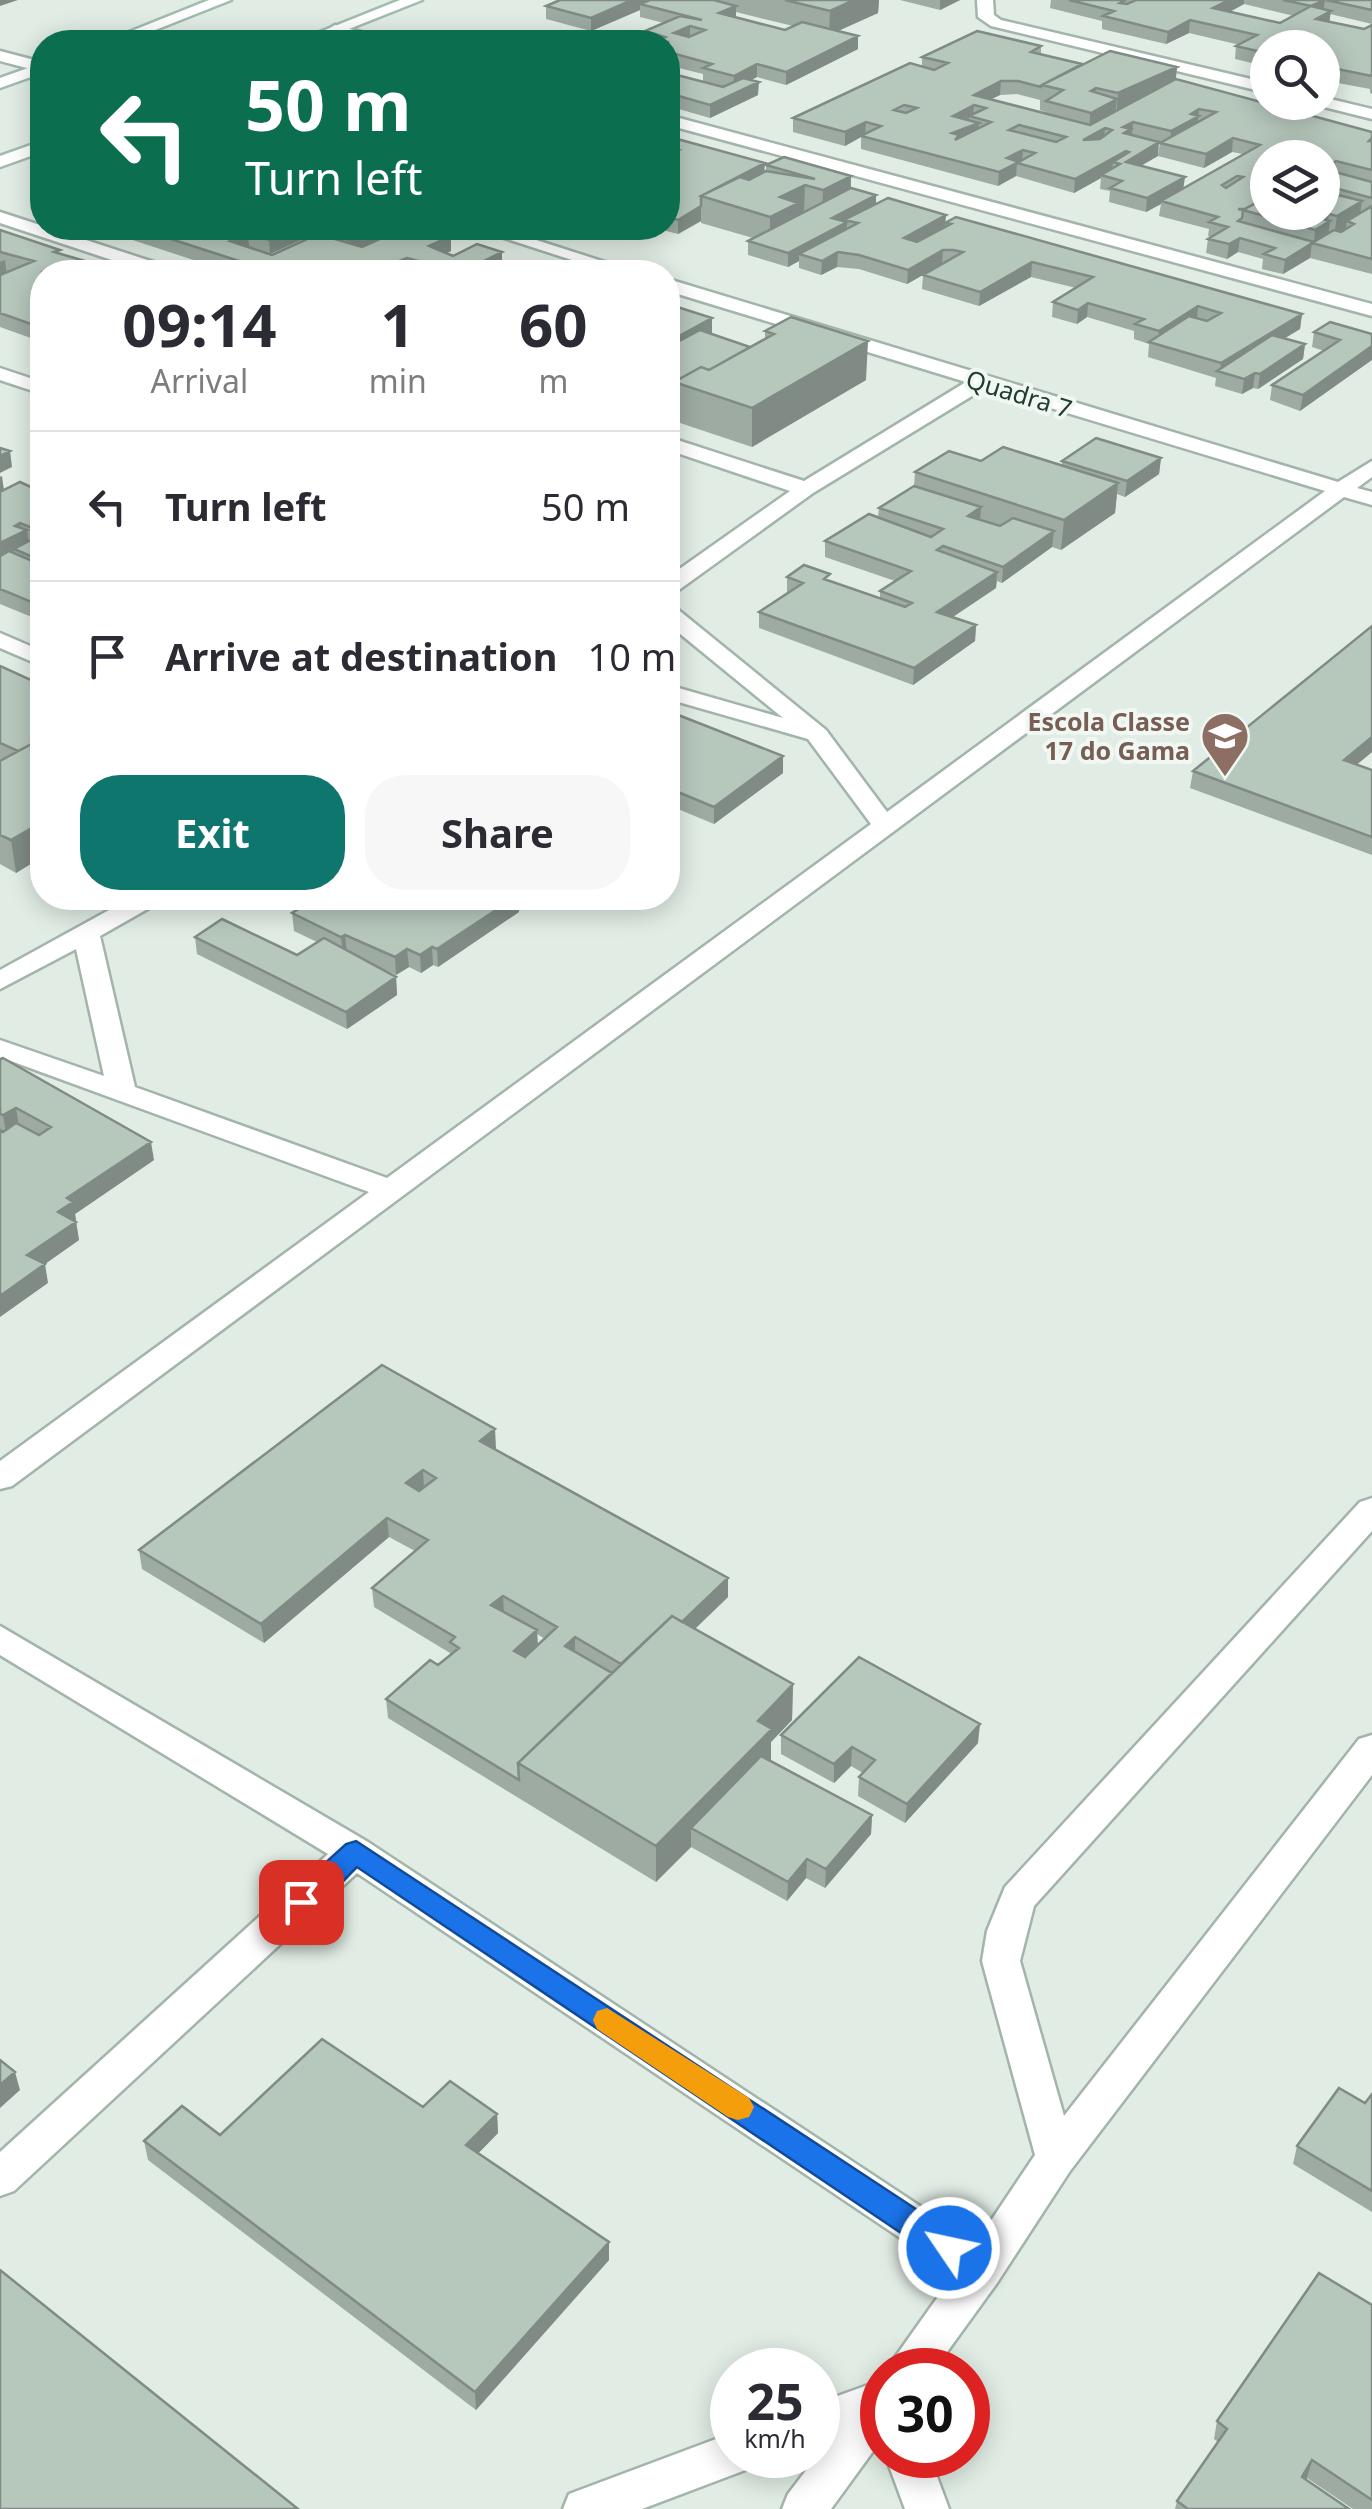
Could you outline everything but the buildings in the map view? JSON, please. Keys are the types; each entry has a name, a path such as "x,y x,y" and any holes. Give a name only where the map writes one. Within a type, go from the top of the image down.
{"street":[{"path":"144,30 223,0"},
{"path":"335,30 414,0"},
{"path":"985,0 986,17 996,23 1250,84"},
{"path":"0,56 30,65"},
{"path":"0,86 30,73"},
{"path":"0,86 30,90"},
{"path":"1340,106 1372,114"},
{"path":"680,123 1372,310"},
{"path":"0,162 30,151"},
{"path":"0,217 30,227"},
{"path":"69,240 128,260"},
{"path":"522,240 587,260"},
{"name":"Quadra 7","path":"680,289 1372,499"},
{"path":"0,374 30,384"},
{"path":"680,578 806,489 980,382"},
{"path":"680,446 806,489"},
{"path":"0,1478 1372,467"},
{"path":"680,623 818,735 884,824"},
{"path":"0,640 30,654"},
{"path":"680,695 818,735"},
{"path":"0,981 127,910"},
{"path":"86,933 122,1092"},
{"path":"0,1048 392,1190"},
{"path":"1056,2158 1001,1961 1018,1898 1372,1510"},
{"path":"0,1639 356,1852 982,2270"},
{"path":"924,2348 1056,2158 1372,1749"},
{"path":"0,2178 356,1852"},
{"path":"804,2509 860,2432"},
{"path":"585,2509 710,2462"},
{"path":"916,2478 927,2509"}],"slow traffic":[{"path":"607,2020 738,2107"}],"place":[{"name":"Escola Classe 17 do Gama","path":"1225,778"}],"route":[{"path":"301,1902 356,1852 949,2248"}]}
